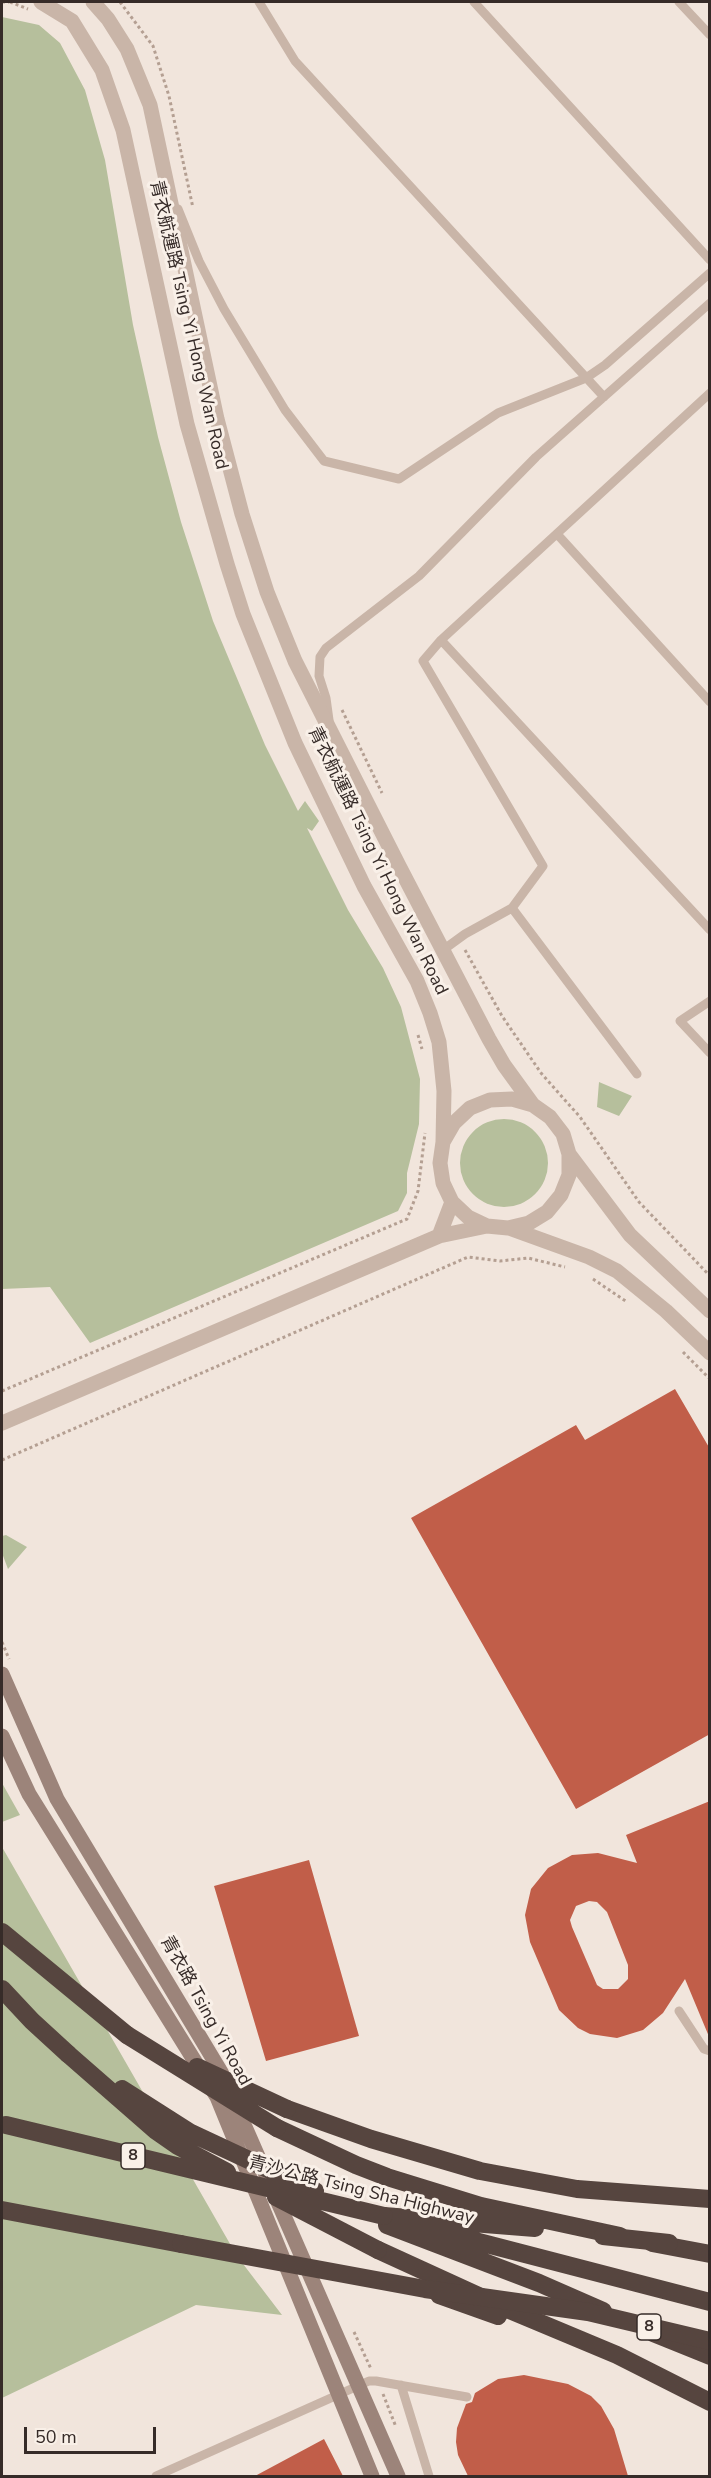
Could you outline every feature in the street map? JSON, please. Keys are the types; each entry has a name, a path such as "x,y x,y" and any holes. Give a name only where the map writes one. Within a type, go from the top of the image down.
{"highway":[{"path":"2,1932 127,2036 277,2128 387,2177 481,2206 710,2254"},
{"path":"2,1989 68,2054 155,2130 178,2146 378,2250 507,2309 617,2355 710,2402"},
{"path":"127,2036 311,2118 371,2139 480,2171 577,2189 710,2199"},
{"path":"68,2054 201,2138 387,2225 539,2283 710,2356"},
{"name":"青沙公路 Tsing Sha Highway","path":"2,2124 384,2216 710,2302"},
{"name":"8","path":"2,2210 425,2289 588,2312 710,2342"},
{"path":"384,2216 440,2219 710,2245"},
{"path":"425,2289 585,2344 660,2382 710,2417"}],"main road":[{"name":"青衣路 Tsing Yi Road","path":"2,1674 57,1799 221,2072 398,2476"},
{"name":"青衣路 Tsing Yi Road","path":"2,1736 29,1794 217,2097 372,2476"}],"street":[{"name":"青衣航運路 Tsing Yi Hong Wan Road","path":"41,2 72,21 106,80 123,130 186,424 227,564 243,614 295,743 364,886 417,981 430,1013 439,1042 444,1092 443,1142"},
{"name":"青衣航運路 Tsing Yi Hong Wan Road","path":"93,2 117,33 144,87 156,126 217,419 242,514 267,592 295,661 443,950 494,1047 533,1105"},
{"path":"487,1226 468,1217 452,1202 443,1183 440,1163 443,1142 454,1123 470,1108 490,1100 512,1099 533,1105 550,1117 563,1134 569,1154 568,1175 561,1195 547,1212 529,1223 508,1228"},
{"path":"569,1154 630,1235 710,1311"},
{"path":"439,1236 452,1202"},
{"path":"2,1423 439,1236 487,1226 508,1228 589,1257 617,1271 666,1311 710,1353"}],"lane":[{"path":"259,2 295,61 604,397"},
{"path":"474,2 710,260"},
{"path":"679,2 710,35"},
{"path":"169,184 199,261 224,309 285,410 324,461 399,479 498,412 586,378 606,365 710,273"},
{"path":"330,728 326,698 319,676 320,657 326,648 419,576 536,458 710,303"},
{"path":"443,950 512,908 543,866 423,661 441,640 710,393"},
{"path":"556,534 710,702"},
{"path":"441,640 710,930"},
{"path":"512,908 637,1074"},
{"path":"710,1001 680,1021 710,1053"},
{"path":"679,2012 704,2049 710,2051"},
{"path":"156,2476 376,2380 467,2397"},
{"path":"401,2385 429,2476"}],"path":[{"path":"2,2 9,2"},
{"path":"340,707 385,800"},
{"path":"458,939 502,1016 541,1073 580,1117 639,1202 710,1276"},
{"path":"2,1391 408,1219"},
{"path":"2,1460 468,1257 500,1261 528,1258 572,1269"},
{"path":"592,1278 628,1303"},
{"path":"678,1347 710,1379"}],"green space":[{"path":"2,17 39,25 60,43 85,90 105,160 133,325 158,437 181,522 213,621 265,745 298,811 305,801 319,821 312,831 307,828 348,910 383,968 401,1007 420,1079 419,1124 407,1173 407,1193 398,1211 90,1343 50,1287 2,1289"},
{"path":"599,1082 632,1096 619,1116 597,1107"},
{"path":"504,1119 521,1122 535,1132 545,1146 548,1163 545,1180 535,1194 521,1204 504,1207 487,1204 473,1194 463,1180 460,1163 463,1146 473,1132 487,1122"},
{"path":"6,1535 27,1547 8,1569 2,1553 2,1536"},
{"path":"2,1783 20,1815 2,1822"},
{"path":"2,1847 237,2256 282,2315 196,2305 2,2398"}],"building":[{"path":"675,1389 710,1449 710,1734 576,1809 411,1518 576,1425 585,1440"},
{"path":"710,1801 710,2039 685,1979 663,2013 643,2030 617,2038 590,2034 578,2028 559,2010 530,1942 525,1915 531,1889 548,1868 572,1855 598,1853 637,1863 626,1835","holes":["589,1901 597,1902 607,1912 628,1965 628,1979 618,1989 603,1989 597,1985 570,1920 576,1906"]},
{"path":"309,1860 359,2036 266,2061 214,1886"},
{"path":"524,2375 568,2384 591,2396 601,2406 614,2429 628,2476 468,2476 458,2455 456,2442 457,2428 466,2404 472,2402 475,2393 498,2379"},
{"path":"324,2439 343,2476 255,2476"}]}
